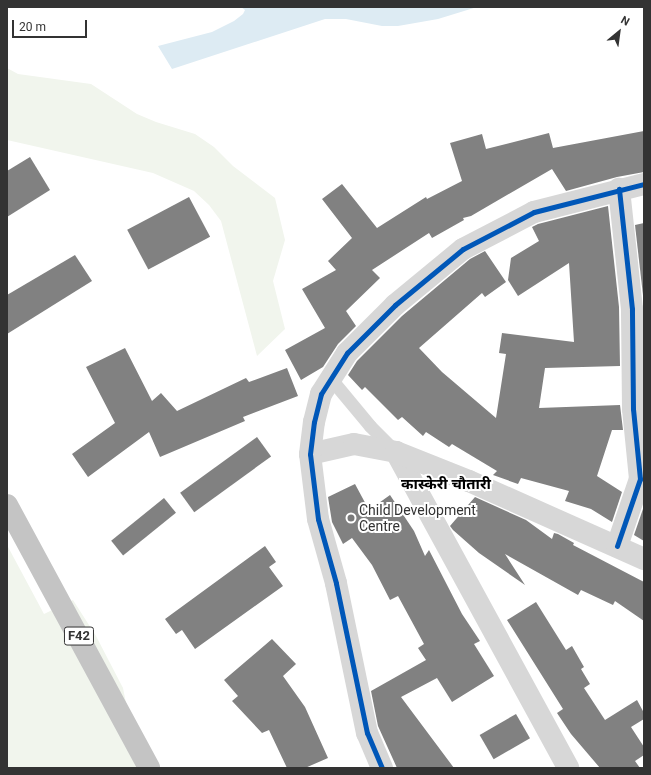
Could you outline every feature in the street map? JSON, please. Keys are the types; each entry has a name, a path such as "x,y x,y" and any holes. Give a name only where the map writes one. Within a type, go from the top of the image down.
{"highway":[{"name":"F42","path":"7,505 149,768"}],"street":[{"path":"382,768 367,733 336,583 318,520 310,454 314,422 321,394 347,353 390,310 464,249 534,212 644,184"},
{"path":"617,546 640,479 633,410 632,309 620,189"},
{"path":"310,454 354,444 396,452 469,481 644,559"},
{"path":"396,452 568,768"}],"lane":[{"path":"331,379 370,426 396,452"}],"shaded area":[{"path":"241,7 477,7 438,19 398,26 382,26 346,19 325,19 172,69 158,46 212,32 234,21 243,14 245,10"},
{"path":"7,68 18,74 91,84 137,114 156,122 195,134 214,147 233,166 275,198 285,240 273,281 285,329 257,356 221,221 209,205 194,191 153,173 7,140"},
{"path":"7,545 44,614 73,600 96,636 123,688 139,768 7,768"}],"building":[{"path":"644,131 644,172 617,177 566,191 552,169 471,216 463,218 464,220 432,238 429,233 372,270 380,278 346,311 356,326 338,344 323,367 301,380 285,350 325,328 302,289 336,270 328,261 352,238 322,199 342,184 377,228 426,197 427,199 462,181 450,143 482,134 486,149 549,133 553,148"},
{"path":"30,157 50,190 7,217 7,171"},
{"path":"189,197 210,237 148,270 127,230"},
{"path":"608,206 619,307 620,366 545,368 539,408 620,405 623,430 612,430 597,476 622,492 612,522 591,509 565,501 569,491 521,478 518,484 493,475 497,471 452,444 449,447 426,432 423,436 402,417 398,420 365,387 362,390 348,375 357,361 402,316 470,259 485,251 506,282 485,297 482,293 419,348 442,372 496,418 506,354 499,353 502,333 574,342 569,263 518,296 508,280 511,258 539,241 532,227 538,224"},
{"path":"644,223 644,304 635,225"},
{"path":"75,255 92,281 7,334 7,295"},
{"path":"125,348 152,401 161,393 177,411 246,378 249,382 287,368 298,396 243,417 245,421 160,457 149,432 88,477 72,454 115,423 86,367"},
{"path":"257,437 271,456 194,512 180,493"},
{"path":"355,484 369,510 390,495 414,531 425,556 429,550 462,614 480,641 474,644 494,676 452,702 437,678 401,697 454,768 397,768 378,726 371,691 426,660 418,648 424,644 398,596 390,600 372,565 352,538 343,544 332,522 328,497"},
{"path":"475,497 526,520 552,539 554,533 558,534 574,543 573,545 644,582 644,621 615,601 613,605 581,590 578,595 505,554 525,585 479,553 450,526"},
{"path":"164,498 176,513 123,556 111,541"},
{"path":"644,506 644,541 634,535"},
{"path":"265,546 276,562 269,567 283,586 195,649 182,630 176,634 165,619"},
{"path":"536,602 566,650 572,646 584,667 581,669 590,684 584,688 605,720 637,700 644,713 644,719 631,727 644,747 644,755 635,761 640,768 600,768 571,734 557,713 563,709 507,620"},
{"path":"272,639 296,664 283,676 305,707 328,758 305,768 287,768 269,730 262,733 232,701 238,696 224,680"},
{"path":"516,714 530,738 494,759 480,735"}],"cycle path":[{"path":"382,768 367,733 336,583 318,519 310,454 314,422 321,394 347,353 395,305 463,249 534,212 644,184"},
{"path":"617,546 640,479 633,409 632,309 619,189"}],"place":[{"name":"Child Development Centre","path":"351,518"}],"district":[{"name":"कास्केरी चौतारी","path":"446,485"}]}
